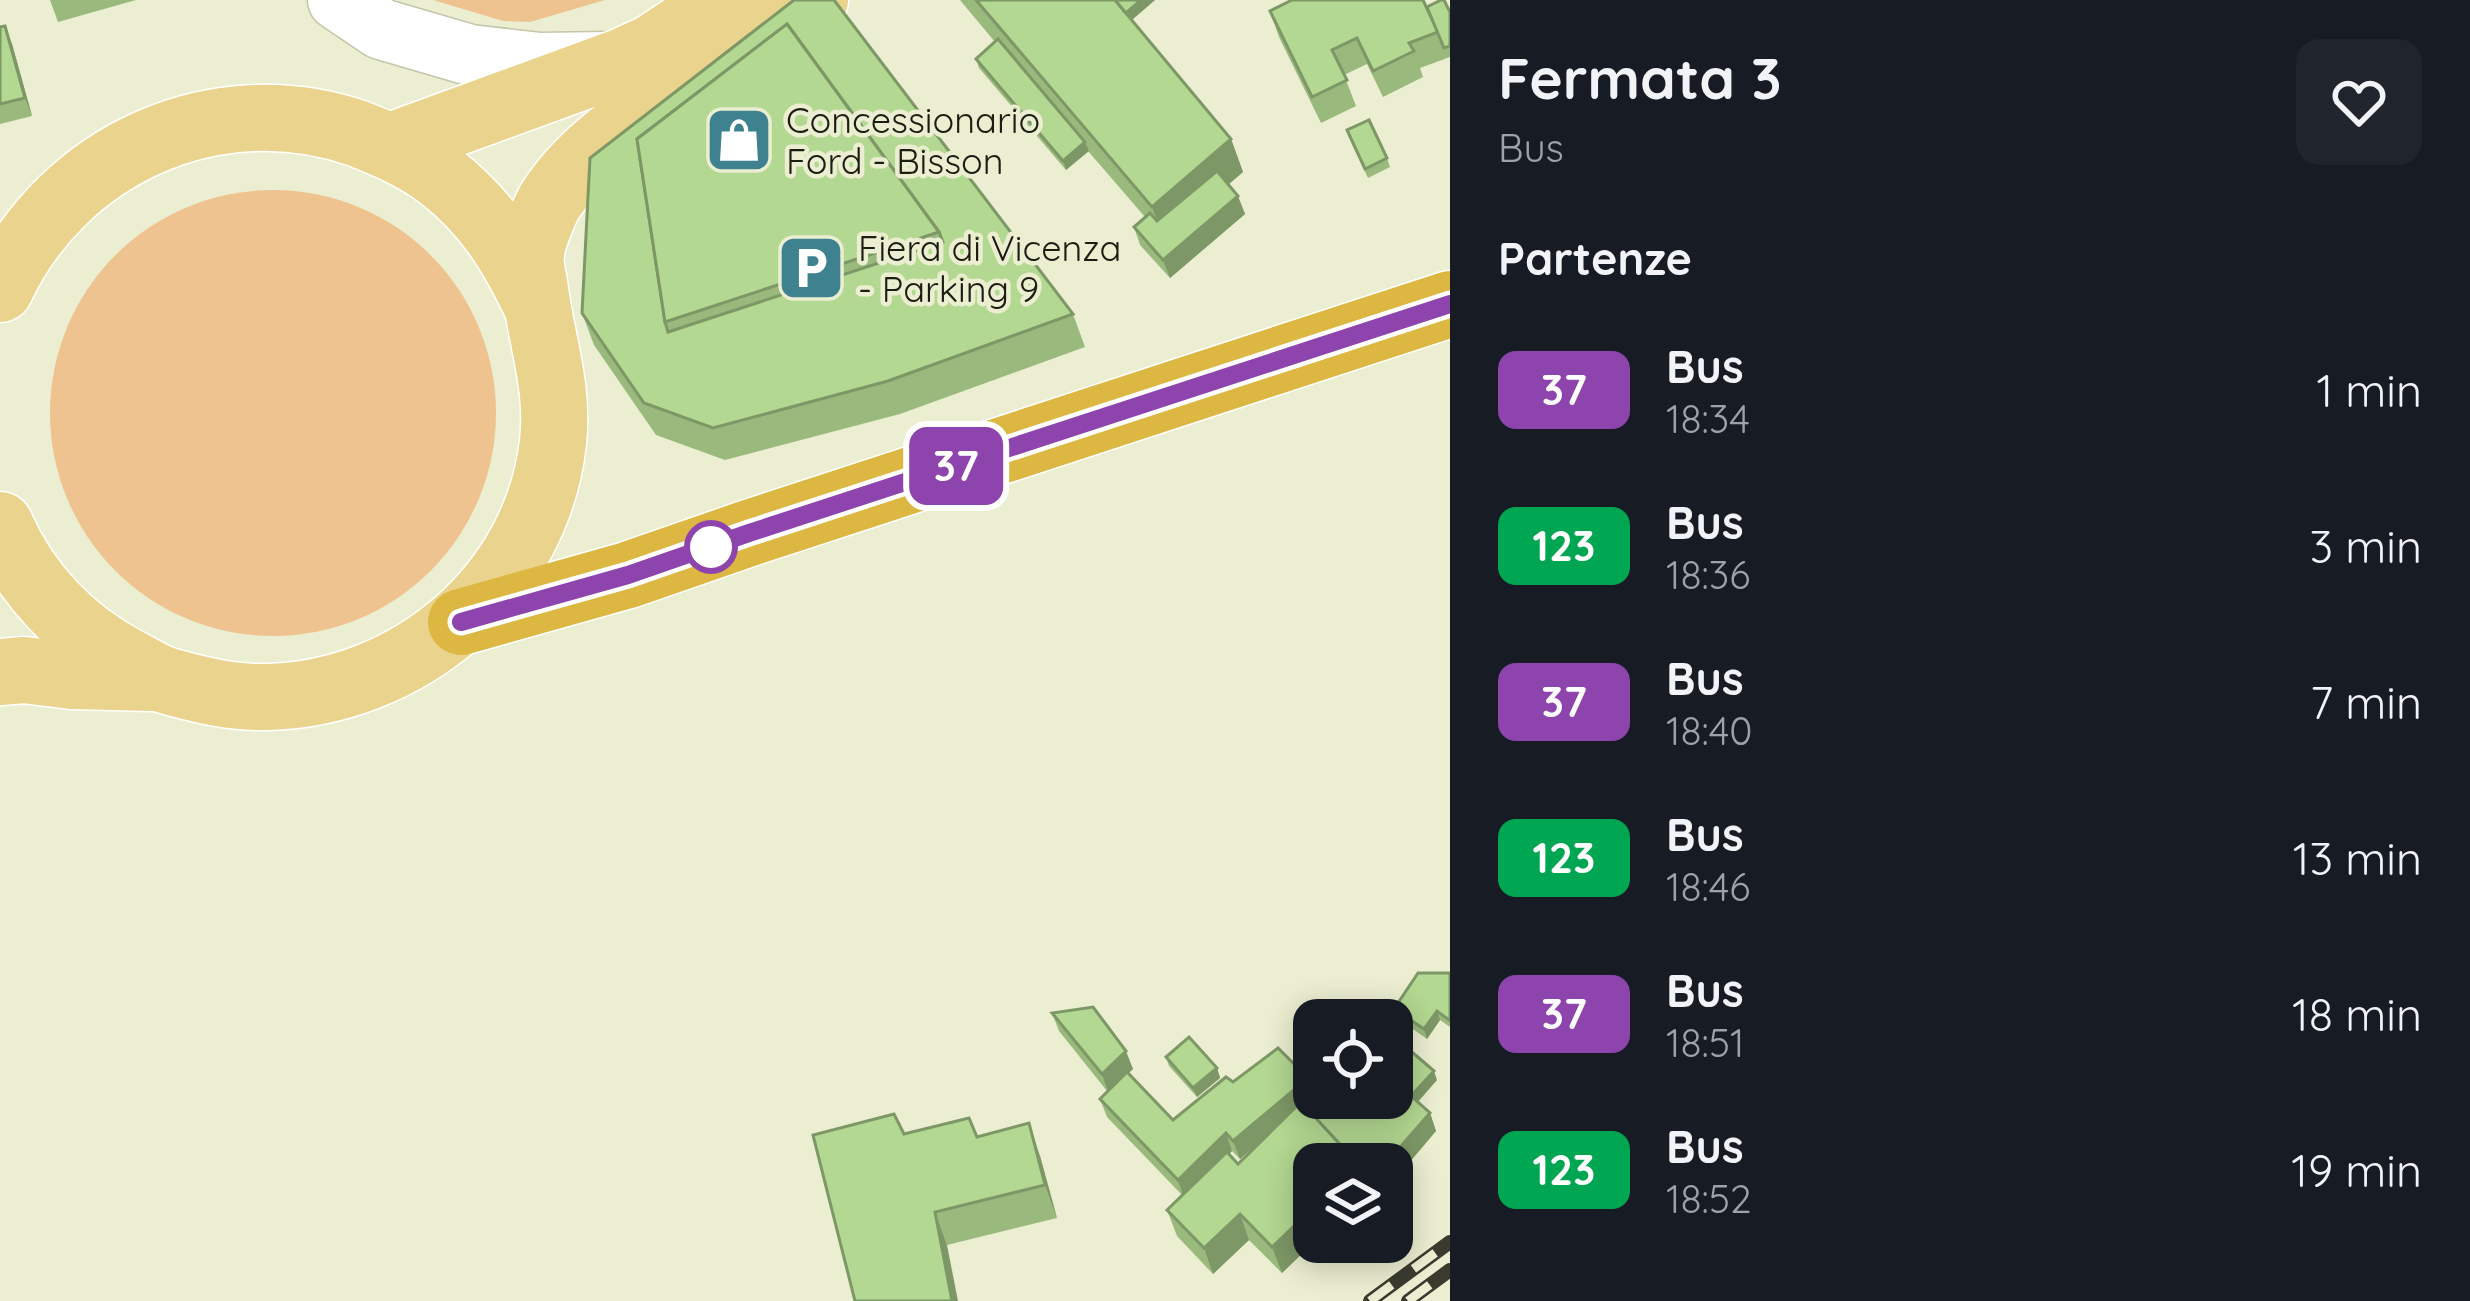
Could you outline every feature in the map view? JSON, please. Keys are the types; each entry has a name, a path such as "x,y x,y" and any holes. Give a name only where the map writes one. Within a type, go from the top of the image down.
{"highway":[{"path":"461,622 628,575 1450,304"}],"main road":[{"path":"391,146 621,62 652,48 724,0"},
{"path":"0,525 14,555 52,607 102,648 160,678 211,693 265,698 318,692 370,678 418,654 461,622 495,585 522,542 542,495 553,445 556,394 531,254 551,198 585,158 628,122 815,0"},
{"path":"0,290 15,257 52,208 99,169 152,139 211,122 272,117 333,125 391,146 439,175 479,212 513,256 537,307"},
{"path":"0,672 160,678"}],"street":[{"path":"338,0 380,29 470,55 541,63 621,62"}],"shaded area":[{"path":"433,0 605,0 530,22 503,21"},
{"path":"273,190 317,194 358,207 397,228 431,255 458,289 479,328 492,369 496,413 492,457 479,498 458,537 431,571 397,598 358,619 317,632 273,636 229,632 188,619 149,598 115,571 88,537 67,498 54,457 50,413 54,369 67,328 88,289 115,255 149,228 188,207 229,194"}],"building":[{"path":"794,0 834,0 1073,314 888,381 713,428 644,403 582,313 590,158","holes":["787,24 943,242 668,332 637,139"]},
{"path":"976,0 1115,0 1231,139 1152,207"},
{"path":"1115,0 1141,0 1126,13"},
{"path":"1292,0 1423,0 1438,32 1409,43 1414,51 1373,71 1357,38 1332,50 1347,80 1312,97 1270,11"},
{"path":"1441,0 1450,12 1450,46 1444,48 1427,7"},
{"path":"787,24 939,232 665,322 637,139"},
{"path":"5,26 25,98 0,104 0,27"},
{"path":"998,39 1085,142 1063,161 976,59"},
{"path":"1369,120 1387,158 1365,169 1347,130"},
{"path":"1217,171 1238,196 1163,260 1134,227 1150,213 1157,221"},
{"path":"1418,973 1450,973 1449,1020 1437,1011 1424,1029 1413,1022 1413,999 1401,999"},
{"path":"1093,1007 1126,1051 1102,1074 1052,1013"},
{"path":"1189,1037 1217,1068 1193,1088 1166,1057"},
{"path":"1278,1048 1293,1063 1293,1091 1233,1141 1226,1133 1178,1180 1100,1099 1127,1072 1173,1120 1226,1077 1233,1082"},
{"path":"1413,1053 1434,1071 1413,1094"},
{"path":"1413,1098 1430,1113 1404,1143 1338,1143 1316,1119 1413,1119"},
{"path":"1293,1110 1293,1119 1317,1119 1339,1143 1293,1143 1293,1227 1272,1247 1240,1214 1204,1248 1167,1210 1227,1152 1238,1164"},
{"path":"894,1114 904,1134 969,1118 977,1137 1029,1123 1045,1185 935,1212 952,1301 855,1301 813,1135"}],"railway":[{"path":"1370,1301 1450,1242"},
{"path":"1408,1301 1450,1270"}],"bus line":[{"name":"37","path":"461,622 628,575 1450,304"}],"place":[{"name":"Concessionario Ford - Bisson","path":"739,140"},
{"name":"Fiera di Vicenza - Parking 9","path":"811,268"}]}
